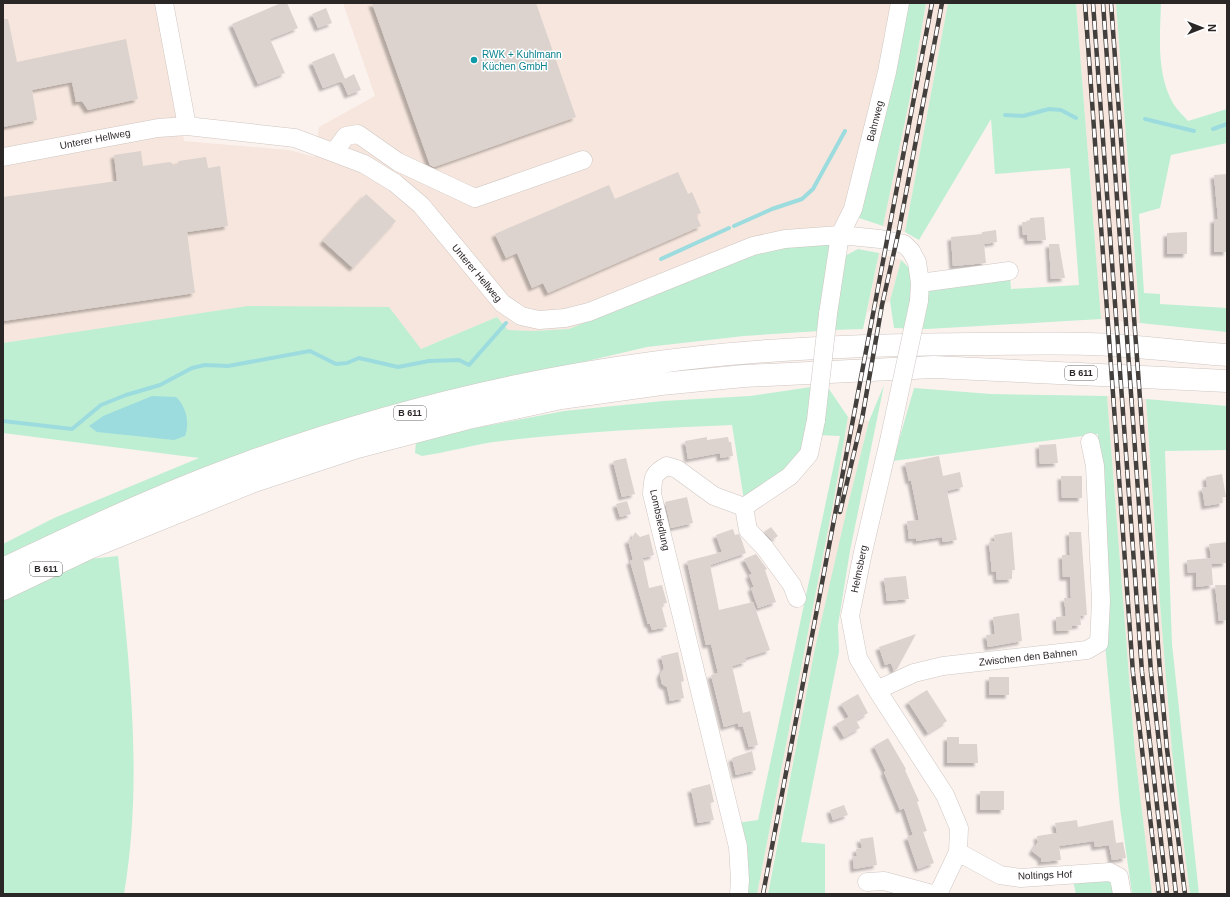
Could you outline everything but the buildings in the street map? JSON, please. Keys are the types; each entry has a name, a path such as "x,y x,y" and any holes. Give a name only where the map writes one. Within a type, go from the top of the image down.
{"highway":[{"name":"B 611","path":"3,569 142,504 247,463 352,429 458,400 556,378 653,362 839,347 1091,344 1227,355"},
{"name":"B 611","path":"3,589 96,545 254,481 357,447 468,418 561,398 661,384 744,376 934,367 1227,381"}],"street":[{"path":"164,3 188,126"},
{"name":"Bahnweg","path":"840,235 853,210 887,72 900,3"},
{"name":"Unterer Hellweg","path":"3,157 140,130 188,126 295,138 364,164 395,183 422,205 502,303 521,316 539,320 565,318 589,312 753,246 785,239 840,235 880,239"},
{"path":"334,152 346,136 358,134 398,162 475,198 583,160"},
{"path":"797,598 792,585 765,548 748,530 744,506 790,476 809,454 816,420 828,314 840,235"},
{"name":"Helmsberg","path":"880,239 904,244 911,251 917,262 920,292 850,616 858,658 945,795 959,828 958,852 938,894"},
{"path":"920,292 1010,270"},
{"name":"Zwischen den Bahnen","path":"877,690 914,673 943,666 1087,650 1099,643 1101,601 1095,466 1090,442"},
{"name":"Lombsiedlung","path":"739,894 740,880 738,847 652,494 653,479 656,471 667,466 677,468 714,496 744,506"},
{"name":"Noltings Hof","path":"958,852 1000,875 1021,878 1110,872 1119,876 1122,894"},
{"path":"867,882 884,881 932,894"}],"shaded area":[{"path":"3,3 160,3 173,66 184,141 289,150 315,157 319,127 375,96 343,3 905,3 884,106 832,242 569,329 533,331 507,330 497,317 421,349 95,330 3,343"},
{"path":"926,3 948,3 905,232 883,226 910,97"},
{"path":"1076,3 1116,3 1140,323 1101,319"},
{"path":"879,253 901,260 890,301 867,312"},
{"path":"1107,396 1146,399 1172,751 1190,894 1152,894 1135,753"},
{"path":"848,417 869,421 815,648 767,894 757,894 833,504"}],"green space":[{"path":"905,3 926,3 910,97 883,226 859,218 857,211"},
{"path":"948,3 1076,3 1101,319 927,329 894,328 890,301 901,260 932,290 1010,277 1011,289 1079,285 1070,168 995,174 991,119 919,240 905,232"},
{"path":"1116,3 1161,3 1160,56 1164,81 1174,105 1188,121 1227,109 1227,143 1171,155 1160,208 1139,214 1144,293 1160,294 1160,304 1227,308 1227,332 1140,323"},
{"path":"832,242 819,331 744,336 647,347 454,392 3,557 3,544 54,518 199,458 3,433 3,343 248,306 389,307 421,349 497,317 508,330 533,331 569,329 755,254 787,245"},
{"path":"858,249 879,253 863,329 833,330 845,256"},
{"path":"884,385 850,551 838,625 839,652 801,842 825,844 825,894 768,894 815,648 869,421"},
{"path":"827,386 848,417 833,504 757,894 744,894 737,823 758,820 840,436 819,435"},
{"path":"811,387 806,445 793,466 744,500 732,425 559,435 492,442 422,456 415,453 416,442 470,429 564,411 663,401 750,396"},
{"path":"914,388 991,394 1107,396 1135,753 1152,894 1132,894 1120,808 1105,644 1106,601 1098,434 893,461"},
{"path":"1146,399 1227,406 1227,450 1165,451 1172,644 1199,894 1190,894 1172,751"},
{"path":"118,556 127,640 133,725 134,767 130,852 124,894 3,894 3,596 79,560"},
{"path":"1109,877 1118,894 1076,894 1073,881"}],"water":[{"path":"152,396 176,397 185,410 187,426 185,436 174,440 97,432 89,426 103,416"}],"waterway":[{"path":"1005,115 1023,116 1049,109 1061,110 1076,118"},
{"path":"1145,119 1194,131"},
{"path":"1213,129 1227,124"},
{"path":"734,226 772,209 802,199 813,189 845,131"},
{"path":"661,259 729,228"},
{"path":"3,421 72,429 101,405 126,395 160,385 192,368 205,365 228,366 310,351 336,364 347,363 359,358 398,367 429,361 459,360 469,365 506,323"}],"railway":[{"path":"763,894 932,3"},
{"path":"840,512 862,419 882,305 899,230 942,3"},
{"path":"1085,3 1133,673 1159,894"},
{"path":"1093,3 1142,672 1167,894"},
{"path":"1103,3 1151,672 1176,894"},
{"path":"1111,3 1160,672 1167,749 1185,894"}],"place":[{"name":"RWK + Kuhlmann Küchen GmbH","path":"474,60"}]}
